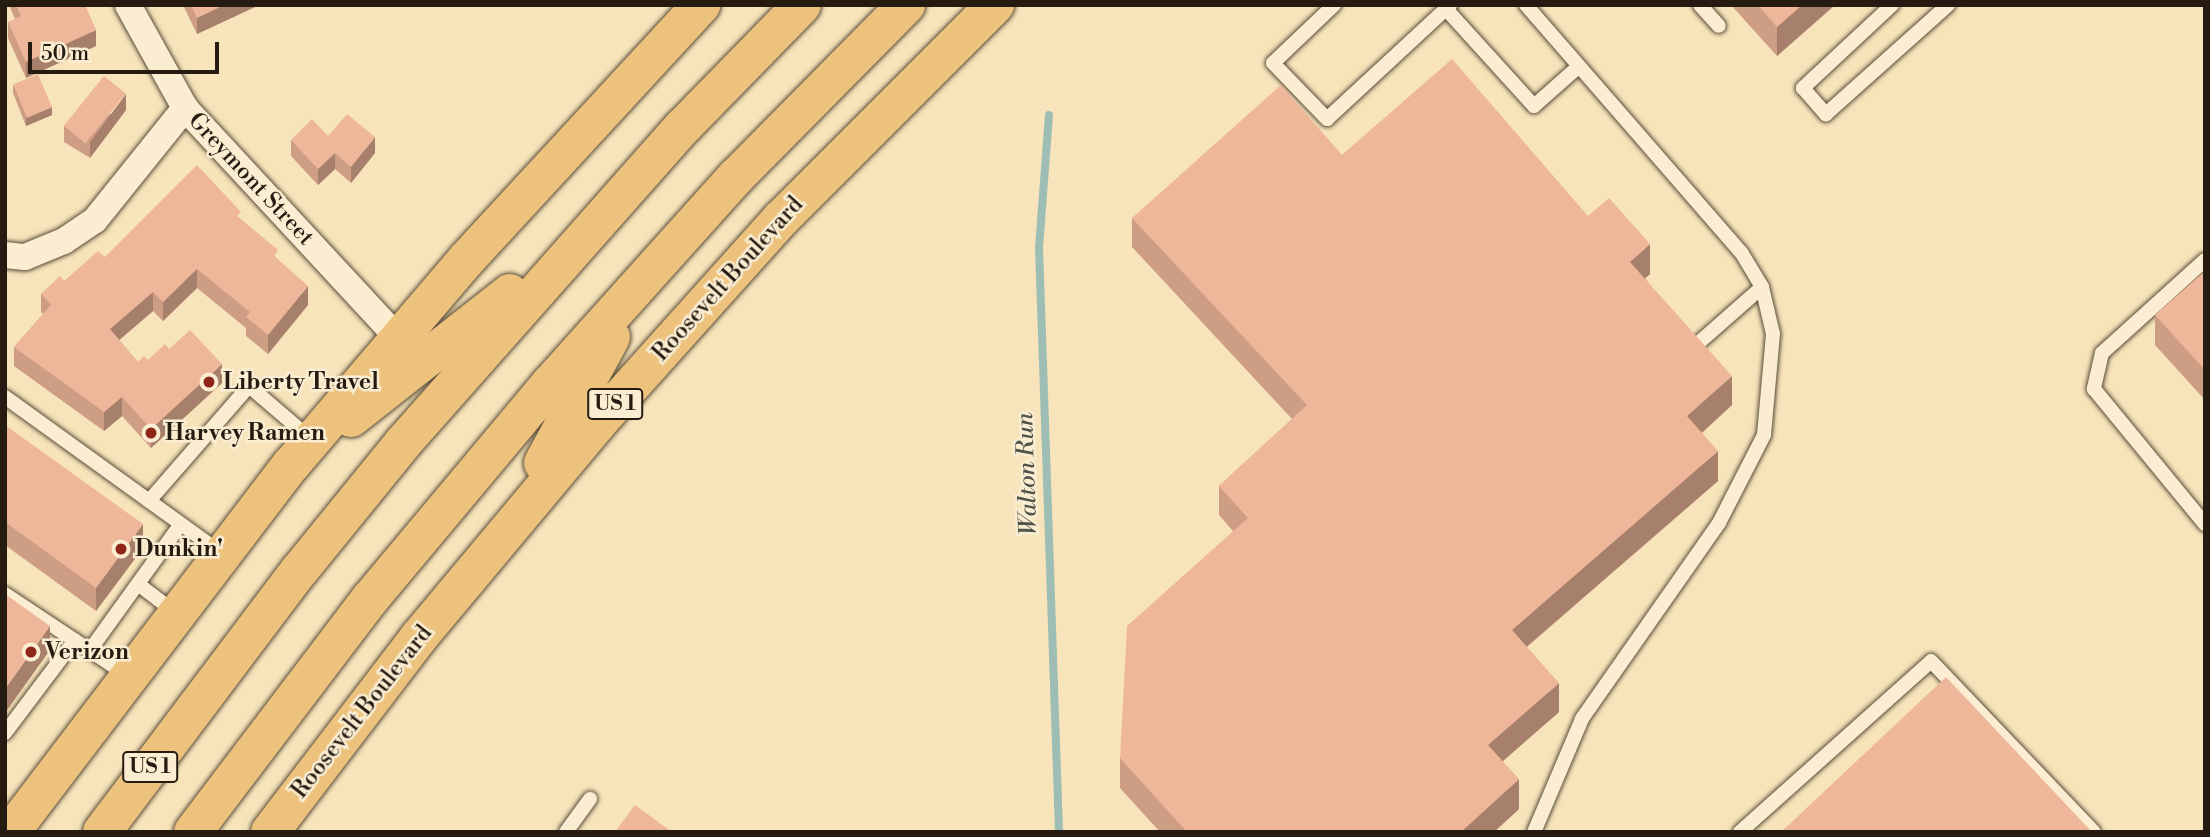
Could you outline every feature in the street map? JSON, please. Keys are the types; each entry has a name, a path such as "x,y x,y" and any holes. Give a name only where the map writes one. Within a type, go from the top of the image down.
{"highway":[{"path":"11,832 221,553 397,337 701,5"},
{"name":"US 1","path":"102,832 325,539 588,231 802,5"},
{"name":"US 1","path":"193,832 378,589 643,280 736,177 906,5"},
{"name":"Roosevelt Boulevard","path":"270,832 507,529 781,219 995,5"},
{"path":"307,450 588,231"},
{"path":"507,529 643,280"}],"street":[{"name":"Greymont Street","path":"128,5 185,108 397,337"},
{"path":"5,255 25,257 64,241 95,220 185,108"}],"lane":[{"path":"1334,5 1273,63 1327,119 1448,7 1534,106 1579,66"},
{"path":"1526,5 1741,252 1762,288 1773,334 1764,435 1719,523 1582,719 1534,832"},
{"path":"1700,5 1719,26"},
{"path":"1892,5 1803,88 1826,114 1948,5"},
{"path":"2205,260 2102,354 2094,389 2205,524"},
{"path":"1695,346 1762,288"},
{"path":"149,501 249,386 307,450"},
{"path":"5,397 221,553"},
{"path":"90,650 181,524"},
{"path":"138,584 176,613"},
{"path":"5,594 128,676"},
{"path":"5,733 75,640"},
{"path":"1740,832 1931,661 2094,832"},
{"path":"566,832 590,799"}],"building":[{"path":"16,5 85,5 96,30 26,62 8,22 21,16"},
{"path":"191,5 224,5 197,18"},
{"path":"1758,5 1802,5 1777,27"},
{"path":"1452,59 1588,216 1609,198 1650,244 1630,262 1732,376 1687,416 1718,451 1512,630 1559,683 1488,745 1519,779 1461,832 1187,832 1120,758 1127,626 1248,518 1219,486 1307,405 1132,218 1281,85 1342,155"},
{"path":"38,74 52,107 27,118 13,85"},
{"path":"104,76 126,94 85,143 64,126"},
{"path":"347,114 375,137 351,167 335,153 318,169 291,140 312,119 328,136"},
{"path":"197,165 241,212 237,216 278,250 274,256 308,286 268,335 246,317 250,312 197,269 163,302 153,292 110,329 138,362 144,356 148,360 165,344 169,349 190,330 222,364 151,429 122,397 104,412 14,347 51,305 41,294 60,276 64,281 98,251 105,257"},
{"path":"2205,271 2205,370 2155,315"},
{"path":"5,425 143,524 96,588 5,522"},
{"path":"5,594 50,626 5,689"},
{"path":"1946,677 2092,832 1781,832"},
{"path":"635,805 672,832 615,832"}],"waterway":[{"name":"Walton Run","path":"1049,115 1039,247 1059,832"}],"place":[{"name":"Liberty Travel","path":"209,382"},
{"name":"Harvey Ramen","path":"151,433"},
{"name":"Dunkin'","path":"121,549"},
{"name":"Verizon","path":"31,652"}]}
